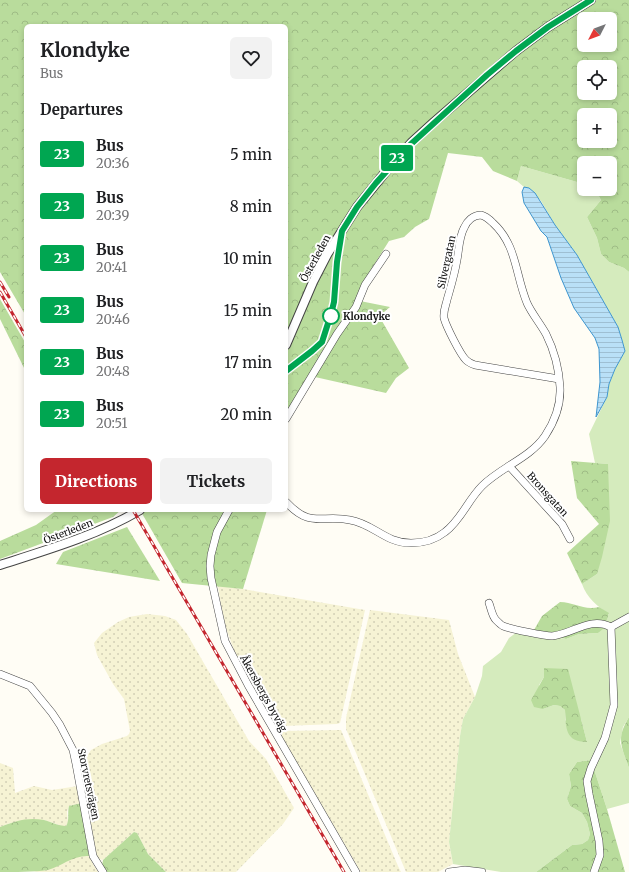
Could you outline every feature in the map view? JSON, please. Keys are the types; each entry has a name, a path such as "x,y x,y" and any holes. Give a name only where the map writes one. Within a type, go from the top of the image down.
{"street":[{"name":"Österleden","path":"288,340 313,282 328,253 357,207 392,164 434,122 516,51 548,27 591,0"},
{"name":"Silvergatan","path":"288,504 304,517 313,520 333,518 357,521 370,526 392,540 401,542 421,542 437,537 452,526 469,501 481,487 498,472 509,466 542,441 553,424 559,405 560,390 559,379 556,363 552,348 531,312 521,288 512,249 499,228 491,221 482,215 473,217 468,221 463,230 455,273 444,310 446,324 463,356 470,364 559,379"},
{"path":"288,416 356,307 364,285 386,254"},
{"name":"Bronsgatan","path":"509,466 562,524 570,539"},
{"name":"Österleden","path":"0,565 85,536 118,522 136,512"},
{"name":"Åkersbergs byväg","path":"228,512 217,532 211,555 210,566 211,578 225,641 244,678 356,872"},
{"path":"489,603 495,619 502,625 544,635 556,635 594,623 605,623 611,627"},
{"path":"611,627 629,617"},
{"path":"594,872 600,855 599,840 587,781 591,768 605,738 614,705 611,627"},
{"name":"Storvretsvägen","path":"0,674 30,686 60,725 73,750 93,856 103,872"},
{"path":"449,872 465,870 482,872"}],"shaded area":[{"path":"218,586 365,610 340,723 282,726 252,683 234,650 226,628"},
{"path":"370,610 449,620 458,654 475,697 463,719 460,736 449,842 453,864 438,872 406,872 346,729 346,718"},
{"path":"147,614 165,616 176,620 187,634 249,741 266,759 294,808 283,824 236,872 166,872 148,854 137,833 134,832 103,860 99,859 96,854 82,771 85,759 91,750 102,744 127,736 130,731 124,699 113,684 97,655 94,643 102,633 118,622 129,617"},
{"path":"341,730 401,872 361,872 282,737 282,731"},
{"path":"0,763 13,768 15,793 34,786 52,790 78,786 82,803 69,806 67,812 68,822 66,826 44,820 10,823 0,827"},
{"path":"80,855 89,856 98,872 34,872 60,864"}],"green space":[{"path":"0,0 629,0 629,272 624,268 609,262 601,254 597,238 587,217 601,200 599,196 617,196 617,156 577,156 577,182 521,166 517,181 493,171 482,157 448,153 429,219 415,227 404,237 389,241 362,284 360,301 390,307 384,312 382,321 409,368 396,378 386,393 315,377 288,422 288,24 24,24 24,313 0,272"},
{"path":"521,166 577,182 577,196 599,196 601,200 587,217 597,238 601,254 609,262 624,268 629,272 629,717 623,727 620,743 629,768 629,803 607,809 591,760 577,762 569,774 571,786 567,799 570,806 582,813 587,822 590,834 588,840 582,844 572,845 536,872 501,872 453,864 449,842 463,719 475,697 482,676 483,666 501,652 509,638 517,632 566,639 579,634 598,633 609,614 593,601 582,584 597,574 608,464 595,463 589,434 607,397 609,384 615,369 625,351 618,327 577,255 555,225 541,201 529,188 524,187 517,181","holes":["544,677 581,719 587,742 565,720 565,710 560,706 554,705 543,709 539,685"]},
{"path":"0,299 24,341 24,368 0,319"},
{"path":"571,461 608,464 610,521 597,574 582,584 567,553 599,524 577,498"},
{"path":"54,512 119,512 113,517 0,559 0,541 36,525"},
{"path":"141,512 266,512 243,589 182,583"},
{"path":"127,527 160,581 56,564 63,552"},
{"path":"560,602 589,608 599,607 609,613 604,628 598,633 579,634 566,639 534,630 542,616"},
{"path":"544,668 568,669 587,742 574,740 568,733 565,710 560,706 554,705 543,709 534,707 531,700 544,677"},
{"path":"629,717 629,768 622,748 621,737 622,731"},
{"path":"591,760 625,872 536,872 572,845 582,844 588,840 590,834 587,822 582,813 570,806 567,799 571,786 569,774 577,762"},
{"path":"82,803 89,856 78,857 48,870 30,872 0,872 0,827 16,821 27,819 44,820 66,826 68,821 69,806"},
{"path":"134,832 137,833 148,854 166,872 107,872 102,866 103,860"}],"water":[{"path":"524,187 529,188 535,193 555,225 577,255 618,327 625,351 609,384 607,397 596,417 600,382 599,349 595,338 574,308 561,278 547,237 541,231 524,203 522,192"}],"railway":[{"path":"0,282 9,297"},
{"path":"0,292 24,334"},
{"path":"134,512 344,872"}],"bus line":[{"name":"23","path":"288,369 322,342 334,302 334,288 342,231 357,207 376,183 411,144 487,75 548,27 591,0"}],"place":[{"name":"Klondyke","path":"331,316"}]}
